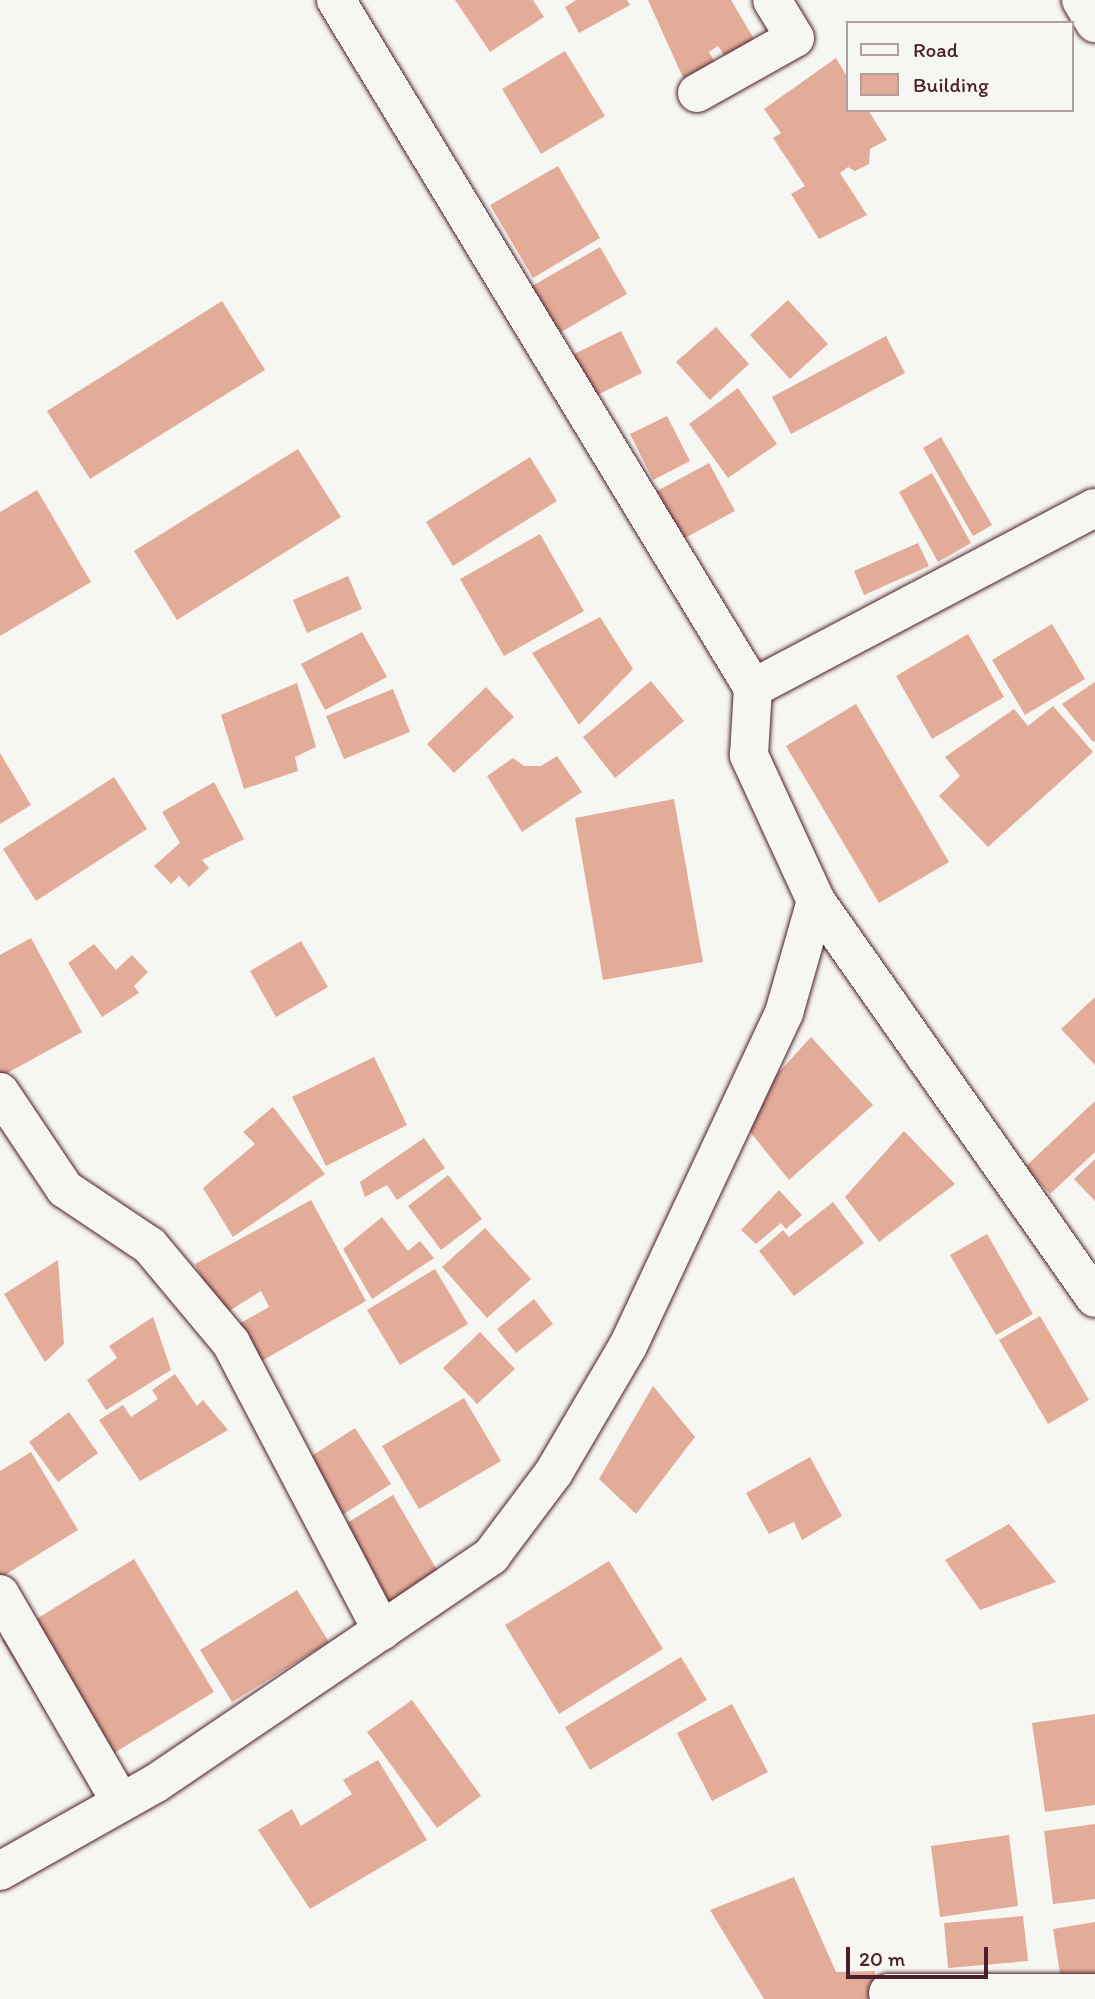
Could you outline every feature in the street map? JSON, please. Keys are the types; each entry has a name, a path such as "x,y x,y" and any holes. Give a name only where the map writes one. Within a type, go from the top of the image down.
{"street":[{"path":"336,0 753,688 750,755 816,901 1095,1298"},
{"path":"697,93 795,38 772,0"},
{"path":"1081,0 1095,23"},
{"path":"753,688 1095,508"},
{"path":"0,1871 156,1783 491,1556 554,1472 628,1346 784,1013 816,901"},
{"path":"0,1092 65,1189 149,1246 231,1343 382,1632"},
{"path":"0,1594 121,1802"},
{"path":"888,1993 1095,1993"}],"building":[{"path":"455,0 533,0 544,17 490,52"},
{"path":"576,0 627,0 630,5 579,33 565,7"},
{"path":"648,0 731,0 754,39 725,57 718,46 709,52 715,62 684,80"},
{"path":"565,51 605,116 541,154 502,89"},
{"path":"836,58 846,75 846,112 869,112 887,140 870,149 869,164 855,171 848,167 840,173 867,215 819,239 791,194 805,186 773,138 781,133 764,109"},
{"path":"558,166 600,238 533,278 490,205"},
{"path":"600,247 627,294 547,340 520,293"},
{"path":"788,300 828,344 790,379 750,335"},
{"path":"222,301 265,370 90,479 47,411"},
{"path":"716,327 749,364 710,400 676,362"},
{"path":"621,331 642,373 591,398 570,356"},
{"path":"886,336 905,373 791,434 772,397"},
{"path":"738,388 777,444 728,478 689,424"},
{"path":"667,416 690,461 653,480 630,434"},
{"path":"941,437 992,525 973,536 923,448"},
{"path":"298,449 341,517 177,620 134,551"},
{"path":"530,457 557,501 453,566 426,522"},
{"path":"709,463 735,511 683,539 657,491"},
{"path":"932,473 971,543 938,562 899,492"},
{"path":"37,490 91,582 0,636 0,512"},
{"path":"540,534 584,611 504,656 460,579"},
{"path":"918,543 929,566 864,595 854,571"},
{"path":"348,576 362,609 307,633 293,600"},
{"path":"600,617 633,669 579,725 532,653"},
{"path":"1052,624 1085,679 1025,715 992,660"},
{"path":"362,632 387,677 325,710 301,664"},
{"path":"968,634 1004,697 932,739 896,676"},
{"path":"651,681 684,721 615,778 583,737"},
{"path":"1095,682 1095,741 1093,742 1062,704"},
{"path":"297,683 316,747 295,757 298,771 244,789 221,715"},
{"path":"486,687 514,717 454,773 427,744"},
{"path":"393,689 410,732 344,759 326,716"},
{"path":"856,704 949,862 879,903 786,746"},
{"path":"1053,706 1093,752 988,847 939,796 960,776 945,757 1014,709 1028,726"},
{"path":"0,753 31,805 0,824"},
{"path":"557,756 582,792 522,832 487,776 513,758 524,766 541,766"},
{"path":"114,777 147,829 36,901 3,849"},
{"path":"214,782 244,839 202,860 209,868 189,887 179,876 171,884 154,866 180,843 162,812"},
{"path":"674,799 703,962 603,980 575,818"},
{"path":"31,938 82,1032 0,1077 0,955"},
{"path":"301,941 328,987 276,1017 250,971"},
{"path":"94,944 116,970 132,955 148,972 134,986 139,993 102,1017 68,963"},
{"path":"1095,997 1095,1065 1061,1029"},
{"path":"811,1037 873,1105 789,1180 738,1117"},
{"path":"374,1057 407,1125 326,1166 292,1097"},
{"path":"1095,1101 1095,1152 1050,1194 1025,1167"},
{"path":"273,1107 325,1174 233,1237 203,1188 255,1144 243,1132"},
{"path":"904,1131 955,1184 879,1242 845,1197"},
{"path":"424,1138 445,1168 397,1200 387,1185 365,1197 360,1182"},
{"path":"1095,1159 1095,1201 1074,1179"},
{"path":"448,1175 482,1219 441,1250 408,1206"},
{"path":"779,1190 802,1215 786,1229 781,1223 756,1244 741,1230"},
{"path":"311,1200 366,1301 248,1369 230,1329 269,1307 261,1291 221,1316 195,1264"},
{"path":"833,1202 864,1243 794,1296 759,1251 783,1230 789,1237"},
{"path":"382,1217 408,1251 420,1241 434,1258 372,1299 343,1249"},
{"path":"485,1228 531,1279 487,1318 442,1267"},
{"path":"987,1234 1033,1314 996,1335 950,1255"},
{"path":"58,1260 64,1344 45,1362 4,1294"},
{"path":"435,1269 468,1324 400,1365 367,1310"},
{"path":"534,1299 553,1324 516,1353 497,1329"},
{"path":"1040,1316 1089,1400 1048,1424 999,1340"},
{"path":"153,1317 171,1370 106,1410 87,1380 117,1358 109,1346"},
{"path":"480,1332 515,1369 477,1404 443,1368"},
{"path":"175,1374 197,1406 203,1400 228,1430 140,1481 99,1420 123,1405 131,1417 158,1399 152,1390"},
{"path":"653,1386 695,1437 636,1514 599,1479"},
{"path":"464,1398 501,1461 419,1509 382,1446"},
{"path":"69,1412 98,1453 58,1482 29,1442"},
{"path":"355,1428 391,1484 336,1519 301,1463"},
{"path":"31,1452 78,1530 0,1578 0,1471"},
{"path":"810,1457 842,1516 802,1540 794,1522 769,1534 746,1493"},
{"path":"393,1495 440,1575 369,1618 322,1538"},
{"path":"1009,1524 1056,1582 980,1610 945,1560"},
{"path":"134,1559 214,1692 83,1772 2,1640"},
{"path":"609,1561 663,1649 559,1714 505,1625"},
{"path":"297,1590 329,1642 232,1702 200,1650"},
{"path":"681,1657 707,1700 590,1770 565,1727"},
{"path":"412,1700 481,1796 437,1828 367,1732"},
{"path":"732,1704 768,1772 712,1801 677,1733"},
{"path":"1095,1714 1095,1805 1045,1812 1032,1723"},
{"path":"378,1760 427,1840 310,1909 258,1830 292,1809 301,1826 352,1794 343,1780"},
{"path":"1095,1824 1095,1899 1053,1904 1044,1831"},
{"path":"1009,1835 1018,1906 940,1917 931,1846"},
{"path":"794,1877 836,1972 875,1971 875,1999 764,1999 710,1910"},
{"path":"1023,1916 1028,1961 948,1968 944,1923"},
{"path":"1095,1922 1095,1981 1062,1986 1053,1929"}]}
